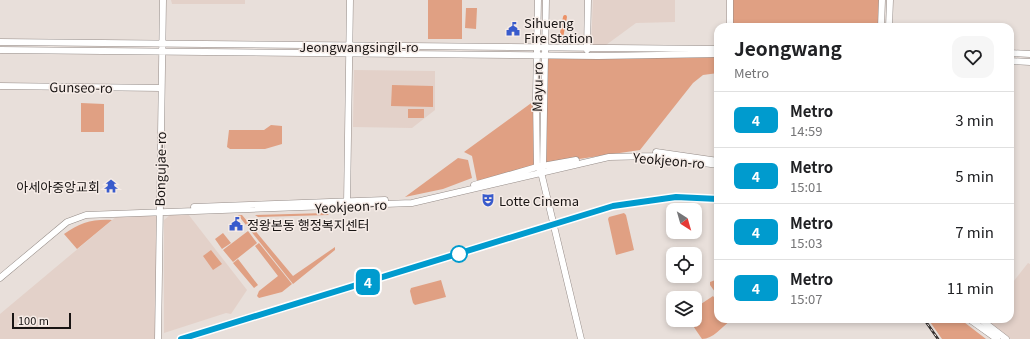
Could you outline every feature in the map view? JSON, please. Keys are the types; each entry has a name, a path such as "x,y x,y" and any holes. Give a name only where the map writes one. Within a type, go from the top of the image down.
{"street":[{"name":"Bongujae-ro","path":"158,339 163,0"},
{"path":"347,204 350,0"},
{"name":"Mayu-ro","path":"538,0 540,168 581,339"},
{"name":"Mayu-ro","path":"540,168 546,0"},
{"path":"587,56 588,0"},
{"path":"730,0 730,23"},
{"path":"881,23 882,0"},
{"path":"889,23 890,0"},
{"name":"Jeongwangsingil-ro","path":"0,42 162,45 714,48"},
{"name":"Jeongwangsingil-ro","path":"0,50 538,56 714,54"},
{"path":"1014,53 1030,54"},
{"path":"1014,61 1030,62"},
{"name":"Gunseo-ro","path":"0,86 161,88"},
{"name":"Yeokjeon-ro","path":"1,274 51,234 75,218 95,214 421,202 540,168 625,152 654,152 714,160"},
{"name":"Yeokjeon-ro","path":"540,168 627,156 654,156 714,164"},
{"path":"975,323 997,339"},
{"path":"985,323 1006,339"}],"shaded area":[{"path":"171,0 245,0 245,4 172,4"},
{"path":"428,0 462,0 462,39 428,39"},
{"path":"593,0 675,0 675,22 636,23 606,45 591,45"},
{"path":"733,0 879,0 879,23 733,23"},
{"path":"466,8 477,8 476,29 465,28"},
{"path":"714,57 714,74 703,75 693,83 640,150 545,164 547,58"},
{"path":"354,70 435,71 435,110 412,128 353,127"},
{"path":"392,85 433,86 433,107 391,106"},
{"path":"534,101 535,165 477,181 472,156 464,152"},
{"path":"81,103 104,104 104,132 81,132"},
{"path":"408,109 424,109 424,118 408,118"},
{"path":"271,125 282,126 282,144 265,149 230,149 227,147 229,130 264,130"},
{"path":"458,158 468,160 472,178 443,189 405,197"},
{"path":"326,213 329,215 258,217 255,215"},
{"path":"624,213 626,215 634,250 616,255 608,219 609,217"},
{"path":"157,214 157,339 0,339 0,314 117,216"},
{"path":"188,214 247,290 231,314 226,313 164,333 164,220 170,215"},
{"path":"238,215 242,215 293,276 335,247 335,250 293,284"},
{"path":"112,220 77,249 64,234 86,222"},
{"path":"248,231 257,243 233,262 223,250"},
{"path":"223,233 231,243 222,249 215,239"},
{"path":"259,243 292,284 282,292 259,298 257,296 259,291 278,276 255,246"},
{"path":"211,250 222,264 213,270 203,256"},
{"path":"238,259 258,285 254,288 233,263"},
{"path":"1028,263 1030,264 1030,339 1011,339 990,323 1014,323 1014,281"},
{"path":"441,280 446,297 415,305 413,303 410,291 411,288"},
{"path":"714,280 714,290 710,285 710,282"},
{"path":"713,296 714,323 728,323 714,335 702,339 694,327 702,327 702,303"},
{"path":"931,323 965,323 986,339 942,339"}],"waterway":[{"path":"561,38 565,17"}],"railway":[{"path":"181,339 613,206 676,197 714,199"},
{"path":"927,323 938,339"}],"metro line":[{"name":"4","path":"181,339 613,206 639,201 676,197 714,199"}],"place":[{"name":"Sihueng Fire Station","path":"513,29"},
{"name":"아세아중앙교회","path":"111,186"},
{"name":"Lotte Cinema","path":"488,200"},
{"name":"정왕본동 행정복지센터","path":"236,224"}]}
